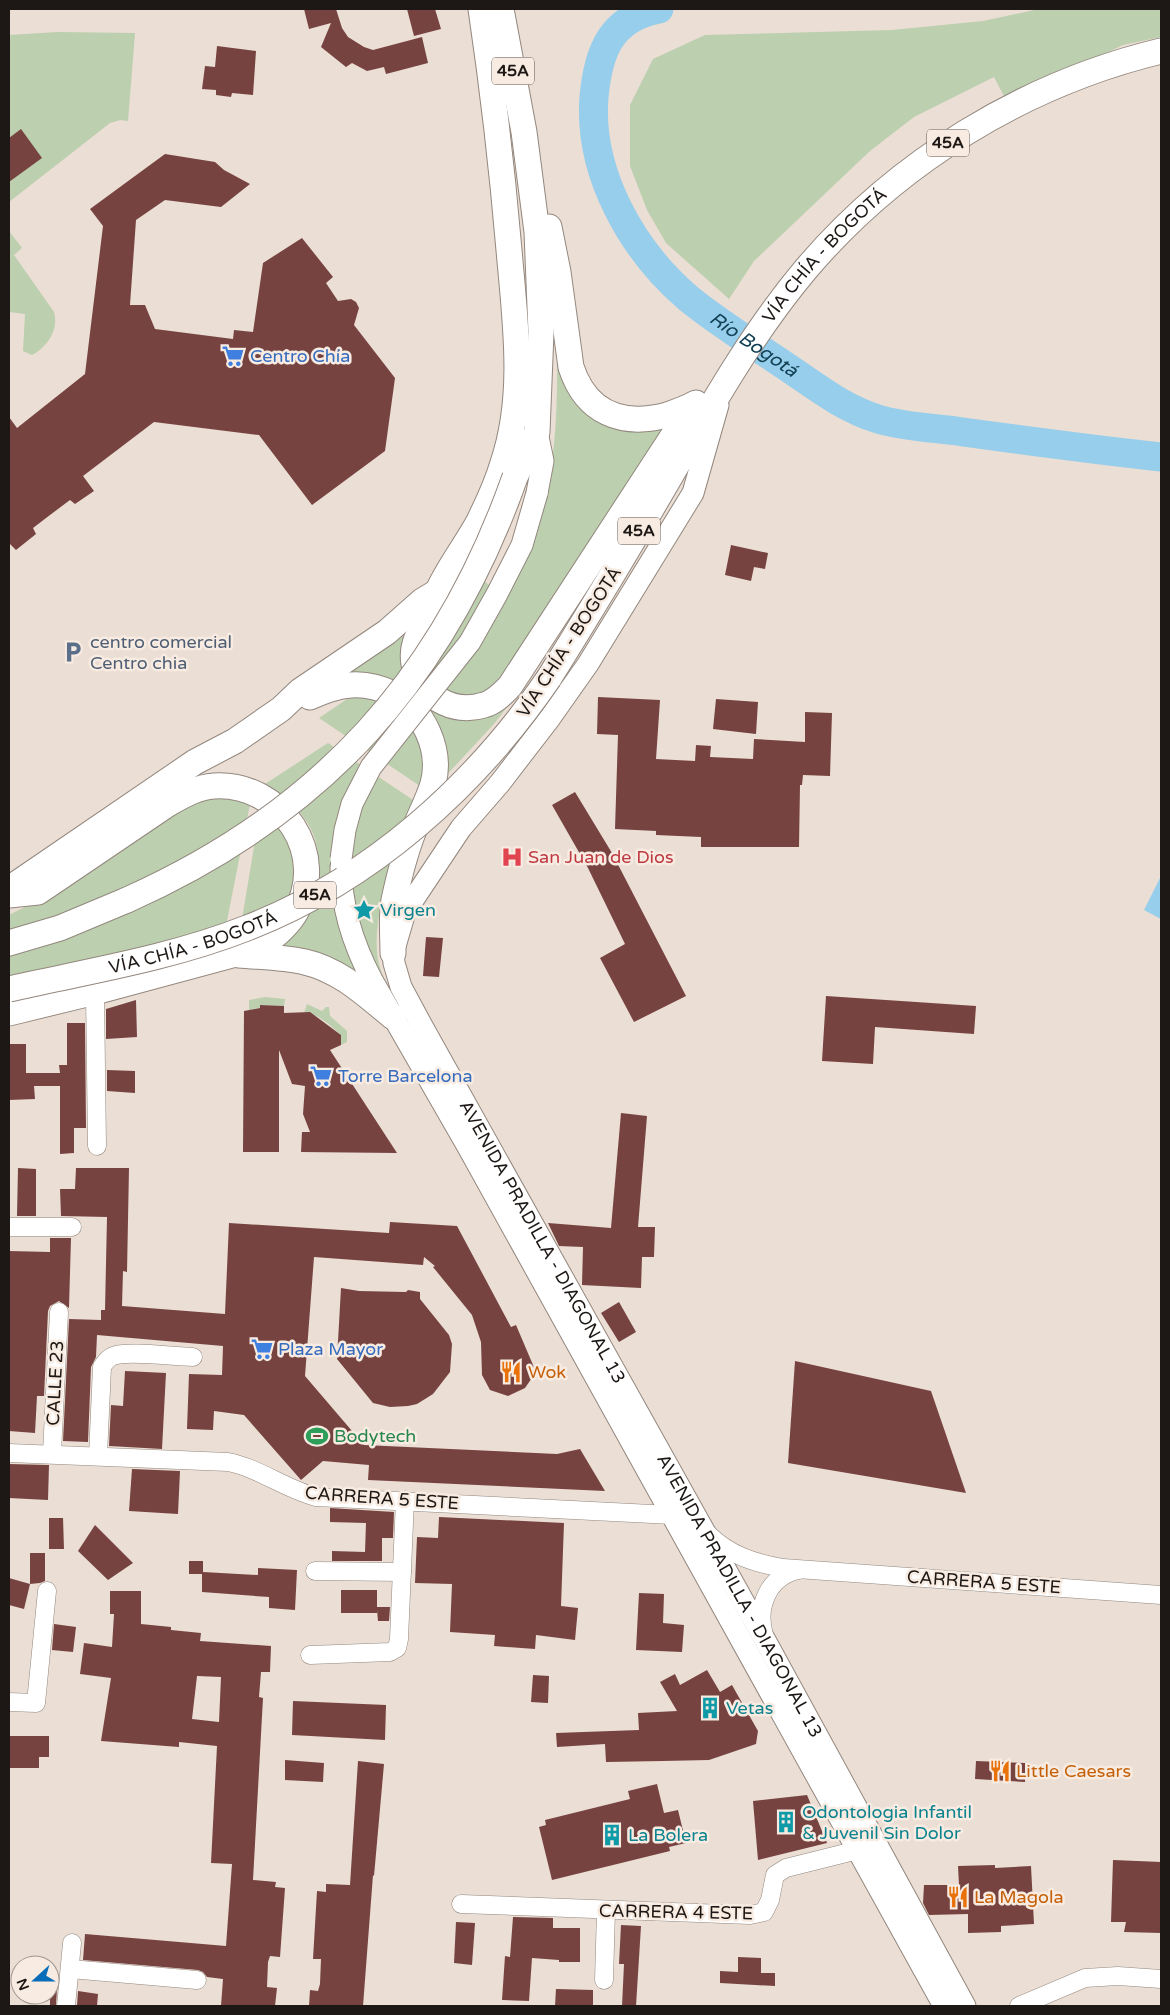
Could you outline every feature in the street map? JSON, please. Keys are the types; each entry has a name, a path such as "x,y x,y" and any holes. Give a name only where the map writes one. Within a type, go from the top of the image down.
{"highway":[{"path":"482,9 498,118 516,332 517,373 511,435 498,479 478,523 437,592 431,612 417,634 414,645 414,666 419,679 430,693 445,704 471,708 486,705 498,698 521,672 693,405"},
{"name":"45A","path":"9,943 60,928 127,900 176,877 247,836 319,780 377,722 412,679 461,603 500,520 515,477 537,432 541,332 537,232 524,132 501,9"},
{"name":"VÍA CHÍA - BOGOTÁ","path":"9,989 120,966 188,948 248,928 331,887 394,843 454,791 491,754 516,725 549,678 617,568 724,383 780,303 806,270 859,214 940,148 976,126 1064,83 1161,51"},
{"path":"524,132 544,205 558,272 571,367 576,382 584,394 609,414 624,419 640,420 655,418 693,405 724,383"},
{"path":"9,889 195,762 235,741 281,709 300,691 387,632 422,601 437,592"},
{"path":"281,709 328,688 346,684 364,684 382,688 401,698 417,713 429,733 433,746 435,773 433,785 409,846 394,902 393,953"},
{"path":"9,895 38,892 189,792 212,786 235,787 258,794 275,804 289,819 299,836 305,856 306,876 303,896 294,914 279,934 258,948 95,992 9,1012"},
{"path":"234,955 284,959 325,969 345,979 393,1017"}],"main road":[{"name":"AVENIDA PRADILLA - DIAGONAL 13","path":"724,383 693,493 588,664 517,762 461,828 415,894 399,928 393,953 402,987 422,1026 699,1525 765,1640 962,2005"},
{"name":"AVENIDA PRADILLA - DIAGONAL 13","path":"537,432 542,461 537,493 522,545 498,594 470,642 370,767 352,804 345,830 341,859 343,898 353,940 368,974 468,1147 858,1850 962,2005"}],"street":[{"path":"95,992 98,1146"},
{"path":"9,1227 72,1227"},
{"name":"CALLE 23","path":"52,1453 59,1312"},
{"path":"98,1456 102,1367 106,1361 110,1357 122,1354 193,1357"},
{"name":"CARRERA 5 ESTE","path":"9,1453 52,1453 228,1462 240,1465 295,1492 316,1497 672,1515"},
{"path":"310,1654 390,1652 396,1648 399,1639 405,1500"},
{"name":"CARRERA 5 ESTE","path":"699,1525 716,1542 737,1555 759,1564 1161,1594"},
{"name":"CARRERA 5 ESTE","path":"765,1640 760,1621 763,1602 773,1584 788,1572 806,1569"},
{"path":"315,1570 402,1572"},
{"path":"9,1702 36,1704 48,1590"},
{"name":"CARRERA 4 ESTE","path":"461,1904 606,1912 750,1915 764,1912 770,1900 776,1875 786,1868 858,1850"},
{"path":"604,1980 606,1912"},
{"path":"66,2006 72,1943"},
{"path":"70,1969 197,1980"},
{"path":"1019,2006 1069,1984 1097,1976 1161,1979"},
{"path":"1040,2006 1054,1992"}],"green space":[{"path":"1039,9 1161,9 1161,37 1123,45 1006,100 994,77 914,117 870,151 754,261 729,299 666,243 647,210 630,166 630,105 653,59 705,35 892,30 983,21"},
{"path":"57,32 135,33 128,121 120,120 110,123 9,202 9,35"},
{"path":"9,231 22,248 14,255 54,312 55,325 51,337 47,343 32,355 23,351 25,314 9,312"},
{"path":"557,354 569,393 586,412 672,424 494,690 460,700 426,676 466,566 506,599 527,558 536,534 549,484 557,406"},
{"path":"407,626 402,649 433,708 517,694 494,724 442,780 439,738 340,673"},
{"path":"361,694 398,709 413,726 421,744 424,766 420,786 319,718 353,695"},
{"path":"328,743 413,800 393,859 381,904 378,926 377,946 379,964 395,1003 359,974 284,947 282,940 313,874 318,859 317,846 314,835 302,815 285,798 265,784"},
{"path":"202,799 227,799 250,804 221,951 43,997 37,970 9,976 9,955 25,951 9,933 9,915 63,888 156,825"},
{"path":"261,805 278,817 297,858 294,887 286,904 239,937"},
{"path":"265,997 285,999 284,1006 260,1005 260,1008 249,1010 249,1000"},
{"path":"307,1004 322,1011 329,1007 330,1016 347,1031 347,1042 341,1045 341,1035 333,1028 314,1015 304,1013"}],"water":[{"path":"1161,876 1161,919 1144,910"}],"building":[{"path":"304,9 336,9 342,28 348,37 373,50 422,37 428,63 386,74 384,67 367,71 352,63 346,67 321,47 331,23 309,29"},
{"path":"407,9 435,9 441,29 414,36"},
{"path":"217,46 256,51 253,95 232,93 231,97 216,95 216,90 202,89 205,66 215,67"},
{"path":"21,129 42,158 9,182 9,138"},
{"name":"Centro Chía","path":"165,154 215,162 224,170 250,184 221,207 165,200 136,220 130,305 145,305 155,329 233,339 234,330 253,332 263,263 302,238 333,277 326,283 338,301 351,299 356,302 359,308 354,325 395,378 385,451 312,505 259,435 154,422 83,476 94,491 75,504 70,500 50,515 33,528 36,534 16,550 9,543 9,417 17,428 85,374 103,226 90,209"},
{"path":"731,545 768,553 765,569 754,567 751,581 725,575"},
{"path":"598,697 660,700 656,759 695,761 696,745 711,746 710,757 753,759 754,739 805,742 805,712 832,713 830,776 803,775 802,785 800,785 799,847 701,847 701,837 656,835 656,831 615,829 618,735 597,734"},
{"path":"716,699 758,702 756,734 713,729"},
{"path":"575,792 612,853 686,996 634,1022 600,958 625,944 588,868 552,805"},
{"path":"426,937 443,938 439,977 423,976"},
{"path":"826,996 976,1006 974,1034 875,1027 873,1064 822,1061"},
{"path":"136,1000 137,1037 106,1039 106,1009"},
{"name":"Torre Barcelona","path":"260,1005 284,1006 284,1013 310,1012 341,1035 341,1045 330,1050 397,1153 301,1152 302,1132 310,1132 303,1114 305,1086 292,1084 279,1050 279,1152 243,1152 244,1011 260,1008"},
{"path":"67,1023 85,1023 86,1128 74,1128 74,1153 60,1154 60,1086 34,1086 35,1099 9,1100 9,1044 26,1044 26,1073 60,1073 59,1065 67,1065"},
{"path":"107,1070 135,1071 135,1093 107,1091"},
{"path":"621,1113 647,1116 638,1227 655,1227 654,1257 642,1257 641,1288 582,1285 583,1247 559,1246 548,1223 611,1228"},
{"path":"18,1168 36,1169 36,1216 17,1216"},
{"path":"76,1168 129,1168 127,1272 123,1271 122,1306 225,1314 229,1223 389,1233 390,1222 457,1226 511,1327 516,1325 536,1372 525,1388 508,1396 490,1390 482,1375 481,1342 472,1315 433,1267 435,1266 424,1257 423,1265 314,1257 305,1376 364,1445 557,1454 580,1449 605,1491 368,1480 369,1465 323,1461 301,1480 244,1415 214,1411 213,1430 187,1429 189,1374 222,1375 223,1346 97,1335 96,1357 91,1367 88,1442 63,1441 69,1319 101,1320 101,1310 105,1310 107,1217 61,1216 60,1189 75,1189"},
{"path":"50,1238 71,1238 69,1308 59,1301 50,1306 48,1311 44,1396 37,1396 35,1433 9,1431 9,1251 50,1252"},
{"name":"Plaza Mayor","path":"341,1288 359,1291 406,1292 408,1290 420,1292 420,1299 449,1335 452,1344 450,1372 433,1394 417,1404 408,1406 390,1407 373,1403 337,1359"},
{"path":"619,1302 636,1332 619,1342 601,1313"},
{"path":"795,1361 931,1391 966,1493 788,1463"},
{"path":"125,1371 166,1373 162,1449 109,1446 111,1405 123,1406"},
{"path":"9,1464 49,1465 48,1500 9,1498"},
{"path":"132,1469 180,1471 178,1514 129,1511"},
{"path":"330,1508 394,1512 393,1538 382,1538 382,1561 332,1561 332,1551 365,1552 366,1523 330,1522"},
{"path":"439,1517 564,1523 561,1606 578,1608 575,1640 536,1635 535,1649 494,1646 495,1635 450,1632 452,1584 415,1583 417,1537 438,1538"},
{"path":"49,1518 63,1518 64,1549 49,1549"},
{"path":"95,1525 133,1563 108,1580 78,1551"},
{"path":"30,1553 45,1553 45,1581 30,1584"},
{"path":"189,1561 203,1561 203,1572 258,1575 258,1568 297,1570 295,1610 269,1608 269,1597 202,1592 202,1574 189,1574"},
{"path":"9,1578 30,1584 24,1609 9,1605"},
{"path":"341,1590 377,1590 377,1607 390,1607 389,1621 378,1621 377,1610 377,1613 341,1613"},
{"path":"110,1591 141,1591 141,1624 201,1633 200,1641 271,1646 270,1672 261,1672 259,1697 263,1698 253,1880 276,1882 275,1887 285,1888 280,1957 270,1956 268,1962 267,1987 277,1988 275,2006 221,2006 223,1979 207,1977 198,1970 83,1960 85,1934 226,1946 232,1864 211,1863 217,1746 179,1742 179,1747 101,1741 111,1678 80,1674 84,1643 112,1647 114,1614 110,1614","holes":["197,1676 221,1677 219,1722 192,1719"]},
{"path":"639,1593 664,1594 663,1623 684,1625 682,1652 636,1650"},
{"path":"54,1624 76,1627 73,1652 52,1650"},
{"path":"707,1670 720,1692 732,1685 758,1731 756,1744 709,1760 606,1762 605,1744 557,1747 556,1733 639,1730 638,1713 677,1711 660,1682 675,1674 680,1685"},
{"path":"533,1675 549,1676 548,1703 531,1702"},
{"path":"293,1701 386,1705 385,1740 292,1735"},
{"path":"10,1736 49,1736 49,1757 39,1757 39,1768 10,1768"},
{"path":"285,1760 324,1763 323,1782 285,1780"},
{"path":"358,1761 384,1764 363,2006 309,2006 310,1990 318,1991 320,1984 321,1959 313,1959 317,1891 326,1892 326,1884 350,1885"},
{"name":"Little Caesars","path":"976,1761 1025,1763 1025,1782 975,1779"},
{"name":"La Bolera","path":"657,1784 664,1813 678,1810 686,1843 669,1847 670,1851 552,1880 539,1827 546,1825 545,1820 630,1799 628,1791"},
{"name":"Odontologia Infantil & Juvenil Sin Dolor","path":"807,1795 827,1843 758,1860 753,1801"},
{"path":"1113,1860 1161,1862 1161,1933 1124,1932 1126,1922 1111,1922"},
{"path":"995,1865 995,1868 1031,1866 1034,1924 1001,1926 1001,1932 968,1933 968,1914 929,1915 923,1903 924,1885 959,1885 958,1866"},
{"path":"513,1917 553,1918 553,1928 580,1928 580,1962 559,1962 559,1960 532,1958 529,2001 502,2000 505,1956 510,1957"},
{"path":"456,1922 475,1923 472,1965 454,1963"},
{"path":"621,1925 641,1926 636,2006 622,2006 624,1964 619,1964"},
{"path":"738,1957 761,1958 761,1973 775,1973 775,1986 720,1983 720,1971 738,1972"},
{"path":"556,1989 593,1990 593,2006 555,2006"},
{"path":"78,1991 98,1994 97,2006 77,2006"}],"waterway":[{"name":"Río Bogotá","path":"659,9 629,20 618,29 603,52 594,97 594,125 598,154 606,181 618,208 632,233 649,257 688,298 722,324 827,394 851,408 878,419 909,426 1161,457"}],"place":[{"name":"Centro Chía","path":"233,356"},
{"name":"centro comercial Centro chia","path":"73,652"},
{"name":"San Juan de Dios","path":"512,857"},
{"name":"Virgen","path":"364,910"},
{"name":"Torre Barcelona","path":"321,1076"},
{"name":"Plaza Mayor","path":"262,1349"},
{"name":"Wok","path":"511,1372"},
{"name":"Bodytech","path":"317,1436"},
{"name":"Vetas","path":"710,1708"},
{"name":"Little Caesars","path":"1000,1771"},
{"name":"Odontologia Infantil & Juvenil Sin Dolor","path":"786,1822"},
{"name":"La Bolera","path":"612,1835"},
{"name":"La Magola","path":"958,1897"}]}
